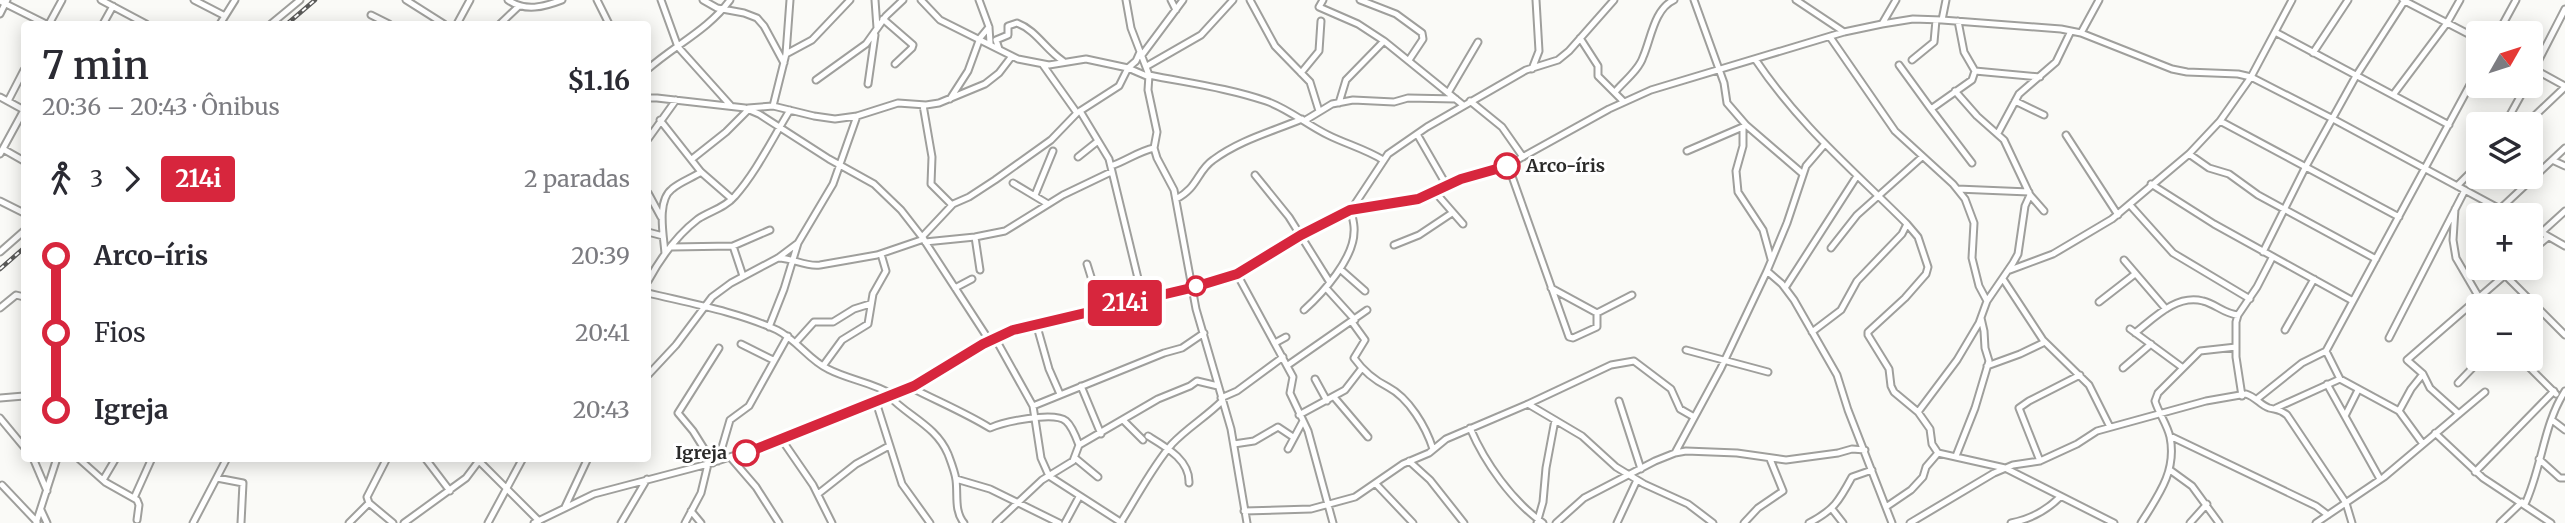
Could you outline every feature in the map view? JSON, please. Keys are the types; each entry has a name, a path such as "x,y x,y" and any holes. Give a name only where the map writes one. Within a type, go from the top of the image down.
{"street":[{"path":"49,21 62,0"},
{"path":"101,0 140,21"},
{"path":"194,0 225,16"},
{"path":"222,21 235,0"},
{"path":"287,0 293,6"},
{"path":"275,21 299,0"},
{"path":"406,0 439,21"},
{"path":"458,0 466,8"},
{"path":"459,21 470,0"},
{"path":"508,0 527,8 547,6 562,0"},
{"path":"597,0 608,21"},
{"path":"662,0 677,45 732,106 738,120"},
{"path":"703,0 723,10 757,18 784,63"},
{"path":"651,67 677,45 706,27 730,0"},
{"path":"773,106 786,54 790,0"},
{"path":"786,54 812,40 850,0"},
{"path":"868,85 876,30 875,0"},
{"path":"816,80 866,44 883,19 902,0"},
{"path":"921,0 940,20 1012,55 1042,65 1086,59 1128,68 1149,76 1231,91 1266,101 1329,136 1371,152 1383,160"},
{"path":"979,0 989,27 990,43"},
{"path":"1126,0 1131,28 1149,76 1157,132 1154,148 1160,166 1174,190 1191,288 1234,444 1244,522"},
{"path":"1171,0 1176,10"},
{"path":"924,239 952,205 977,193 1065,128 1078,112 1119,86 1128,68 1182,0"},
{"path":"1147,66 1201,34 1233,0"},
{"path":"1250,0 1275,46 1310,82 1318,111"},
{"path":"1323,0 1319,7 1358,24 1384,41 1463,105"},
{"path":"1360,0 1396,14 1422,33 1423,39 1409,60"},
{"path":"1532,69 1539,51 1536,0"},
{"path":"1304,310 1340,269 1354,236 1350,210 1383,160 1417,134 1463,105 1532,69 1558,60 1614,0"},
{"path":"1658,0 1666,4"},
{"path":"1615,92 1643,59 1647,40 1666,4 1674,0"},
{"path":"1694,0 1719,69 1727,103 1745,127 1803,174"},
{"path":"1796,0 1844,32"},
{"path":"1882,24 1896,0"},
{"path":"1912,60 1934,42 1946,0"},
{"path":"2010,270 2053,254 2118,215 2189,154 2220,121 2250,77 2292,0"},
{"path":"2313,53 2348,0"},
{"path":"2263,252 2305,168 2356,76 2404,0 2466,33"},
{"path":"2392,95 2447,23 2460,0"},
{"path":"2505,21 2516,0"},
{"path":"0,14 4,1 41,21"},
{"path":"2081,33 2096,1"},
{"path":"105,21 113,6"},
{"path":"503,21 519,6"},
{"path":"2543,50 2565,9"},
{"path":"371,15 383,21"},
{"path":"883,19 913,44 895,64"},
{"path":"482,462 540,522 594,494 713,463 782,440 891,396 992,339 1036,323 1191,288 1237,274 1301,235 1350,210 1418,199 1461,179 1508,165 1651,90 1844,32 1913,19 2036,26 2071,31 2172,69 2250,77 2489,203"},
{"path":"1301,73 1319,51 1321,21"},
{"path":"1931,108 1972,80 1975,71 1964,52 1958,21"},
{"path":"999,49 996,40 1008,35 1010,32 1007,27 1015,22 1028,27 1049,52 1064,62"},
{"path":"950,99 968,71 981,38 989,27"},
{"path":"1998,133 2024,89 2056,62 2071,31"},
{"path":"2275,32 2449,125"},
{"path":"1830,37 1895,131 1957,189 1973,215 1972,258 1987,302"},
{"path":"1580,38 1598,66 1598,76 1624,102"},
{"path":"1339,103 1346,80 1384,41"},
{"path":"1448,93 1478,41"},
{"path":"692,159 747,109 773,106 826,118 857,116 898,103 923,105 950,99 985,85 999,73 1012,55"},
{"path":"1755,59 1795,114 1919,237 1928,267 1926,274 1868,335 1889,369 1894,392 1918,411 1930,429 1931,444 1938,453 2005,468 2114,523"},
{"path":"1042,65 1098,141 1111,169 1143,299"},
{"path":"1899,65 1972,163"},
{"path":"1975,71 2040,77"},
{"path":"2539,112 2565,87 2543,74"},
{"path":"8,102 21,76"},
{"path":"1955,91 1977,116 1998,133 2010,151 2029,193 2044,211"},
{"path":"2257,399 2302,363 2326,351 2466,93"},
{"path":"0,97 21,108"},
{"path":"1176,199 1192,189 1210,161 1243,142 1303,120 1339,103 1353,100 1394,103 1408,98 1457,99"},
{"path":"651,99 747,109 780,126 879,188 924,239 992,339 1033,406 1041,458 1049,476 1122,523 1168,449 1182,433 1209,414 1221,399 1237,391 1283,357"},
{"path":"651,134 676,100"},
{"path":"2015,101 2045,115"},
{"path":"1470,102 1502,127 1522,157"},
{"path":"923,105 932,157 930,184 952,205"},
{"path":"651,277 665,254 698,220 732,198 767,149 790,110"},
{"path":"21,116 2,152 21,160"},
{"path":"769,327 798,243 833,184 857,116"},
{"path":"660,120 701,172 732,198"},
{"path":"2220,121 2399,217"},
{"path":"651,128 655,127"},
{"path":"1687,151 1745,127"},
{"path":"1745,127 1744,146 1736,171 1738,192 1763,230 1771,261"},
{"path":"1417,134 1447,186"},
{"path":"2066,135 2118,215"},
{"path":"1078,157 1098,141"},
{"path":"1675,453 1725,359 1767,271 1809,160 1824,145"},
{"path":"778,258 811,266 881,254 924,239 975,237 1005,231 1144,150 1154,148"},
{"path":"2506,203 2565,148"},
{"path":"1035,195 1053,151"},
{"path":"2189,154 2195,160 2229,174 2258,195 2376,259"},
{"path":"1831,248 1877,195 1922,157"},
{"path":"2552,160 2565,166"},
{"path":"1508,165 1569,337 1573,338 1597,327 1597,313"},
{"path":"665,254 661,217 667,195 701,172"},
{"path":"1255,175 1290,217 1329,281"},
{"path":"1786,288 1857,176"},
{"path":"2457,186 2466,177"},
{"path":"1013,183 1048,204"},
{"path":"2151,184 2272,258 2353,301"},
{"path":"1957,189 2029,193"},
{"path":"2389,338 2465,190"},
{"path":"1435,192 1463,224"},
{"path":"1918,411 1957,360 1987,302 2010,270 2018,254 2029,193"},
{"path":"651,199 661,217"},
{"path":"0,201 21,212"},
{"path":"2130,205 2173,253 2250,299"},
{"path":"2455,206 2453,240 2456,258 2477,294"},
{"path":"2543,231 2565,211"},
{"path":"1394,246 1419,235 1452,213"},
{"path":"1812,332 1841,310 1857,281 1902,234 1907,224"},
{"path":"672,247 733,246 771,230"},
{"path":"651,233 663,236"},
{"path":"2543,233 2565,246"},
{"path":"0,252 21,234"},
{"path":"975,237 981,270"},
{"path":"2543,241 2547,237"},
{"path":"651,372 676,345 712,297 798,243"},
{"path":"733,246 743,276"},
{"path":"823,366 838,344 868,324 870,304 886,271 881,254"},
{"path":"2242,396 2236,347 2238,315 2250,299 2272,258"},
{"path":"2124,260 2166,309"},
{"path":"1087,264 1101,309"},
{"path":"1340,269 1365,291"},
{"path":"1767,271 1786,288 1837,375 1892,523"},
{"path":"1237,274 1293,377 1290,393 1298,415 1308,431 1334,523"},
{"path":"2099,302 2136,274"},
{"path":"955,288 972,279"},
{"path":"2003,279 2045,342 2088,386 2110,428"},
{"path":"2285,330 2314,279"},
{"path":"2484,294 2499,280"},
{"path":"2510,280 2565,335"},
{"path":"1326,288 1365,340 1354,357 1362,368 1380,384 1389,387 1418,416 1433,449"},
{"path":"1551,288 1597,313"},
{"path":"651,294 769,327 788,336 823,366 869,382 891,396 904,411 938,435 956,479 958,513 964,523"},
{"path":"0,308 16,295 21,296"},
{"path":"1597,313 1632,295"},
{"path":"2183,368 2133,331 2180,300 2203,301 2224,313 2238,315"},
{"path":"796,342 814,322 833,322 854,309 870,304"},
{"path":"2459,414 2430,388 2423,374 2409,363 2408,358 2466,309"},
{"path":"1288,365 1367,310"},
{"path":"1956,456 1975,408 1989,356 1985,348 1981,318"},
{"path":"1036,323 1049,369 1060,394"},
{"path":"1033,406 1182,348 1204,333"},
{"path":"685,523 701,493 730,420 749,406 788,336"},
{"path":"1275,344 1286,337"},
{"path":"1987,366 2045,342"},
{"path":"741,344 773,360"},
{"path":"2123,368 2151,344"},
{"path":"2141,523 2170,470 2170,436 2155,401 2158,393 2200,351 2236,347"},
{"path":"713,463 693,431 678,414 719,348"},
{"path":"1686,350 1768,372"},
{"path":"2326,351 2340,379 2399,411 2423,444"},
{"path":"1244,511 1301,510 1355,497 1409,461 1433,449 1441,441 1611,365 1632,359 1671,390 1680,409 1694,417"},
{"path":"1298,415 1345,390 1362,368"},
{"path":"2458,383 2470,371"},
{"path":"2533,371 2561,398"},
{"path":"2399,411 2423,374"},
{"path":"2040,461 2019,408 2080,375"},
{"path":"1315,379 1327,401"},
{"path":"1910,523 2005,468 2040,461 2077,444 2097,431 2206,401 2242,396 2252,396 2269,408 2276,408 2340,379"},
{"path":"1079,445 1158,399 1197,381 1218,386"},
{"path":"2327,384 2381,479"},
{"path":"1081,386 1101,434"},
{"path":"910,387 953,410 978,419 990,428 1003,422 1036,418 1063,419 1071,428 1079,445 1075,458 1017,502 996,523"},
{"path":"2345,416 2358,390"},
{"path":"2475,472 2554,391"},
{"path":"2500,523 2523,503 2532,489 2552,420 2565,391"},
{"path":"2316,523 2381,479 2484,393"},
{"path":"0,398 21,396"},
{"path":"1334,397 1368,438"},
{"path":"1619,401 1641,469"},
{"path":"876,402 902,484 930,523"},
{"path":"1528,404 1582,436 1606,460 1629,475 1688,504 1713,523"},
{"path":"2276,408 2287,415 2295,425 2346,503 2352,523"},
{"path":"2165,423 2170,413"},
{"path":"0,418 21,443"},
{"path":"1123,420 1146,438 1168,449 1184,464 1189,483"},
{"path":"1540,522 1555,420"},
{"path":"2552,420 2565,430"},
{"path":"1288,449 1303,421"},
{"path":"1234,444 1254,441 1278,427 1293,437"},
{"path":"1470,428 1478,448 1489,464 1540,522"},
{"path":"2435,433 2475,472 2551,523"},
{"path":"2170,436 2316,506 2328,515"},
{"path":"1852,449 1860,438"},
{"path":"782,440 818,494 832,523"},
{"path":"818,494 856,464 889,446"},
{"path":"1556,523 1584,498 1666,455 1737,453 1770,459 1802,458 1852,449 1865,450"},
{"path":"1886,508 1911,490 1938,453"},
{"path":"731,457 756,487 779,523"},
{"path":"1075,458 1098,477"},
{"path":"1744,523 1758,508 1783,491 1770,459"},
{"path":"2539,459 2560,478 2565,478"},
{"path":"1409,461 1430,480 1464,523"},
{"path":"35,462 47,491"},
{"path":"2,485 36,523 56,462"},
{"path":"83,462 123,494 134,498 139,505 137,520"},
{"path":"103,480 114,462"},
{"path":"134,498 150,462"},
{"path":"193,523 225,462"},
{"path":"385,462 367,497 369,503 393,523"},
{"path":"428,462 450,491"},
{"path":"404,523 466,478 477,462"},
{"path":"488,523 521,462"},
{"path":"565,507 586,462"},
{"path":"1809,523 1832,509 1842,497 1852,477 1872,470"},
{"path":"2170,470 2189,482 2219,523"},
{"path":"217,478 243,483 241,523"},
{"path":"621,523 647,479"},
{"path":"956,479 990,489 1059,523"},
{"path":"1617,523 1637,480"},
{"path":"1376,484 1413,523"},
{"path":"1065,523 1079,497"},
{"path":"2011,523 2037,515 2060,497"},
{"path":"349,523 369,503"},
{"path":"2190,523 2207,504"},
{"path":"1832,509 1843,523"},
{"path":"41,510 47,523"},
{"path":"691,512 701,523"}],"railway":[{"path":"290,21 315,0"},
{"path":"0,269 21,251"}],"bus line":[{"name":"214i","path":"746,453 914,386 983,344 1013,330 1191,288 1237,274 1301,235 1350,210 1418,199 1455,181 1507,166"}],"place":[{"name":"Arco-íris","path":"1507,166"},
{"name":"Igreja","path":"746,453"}]}
